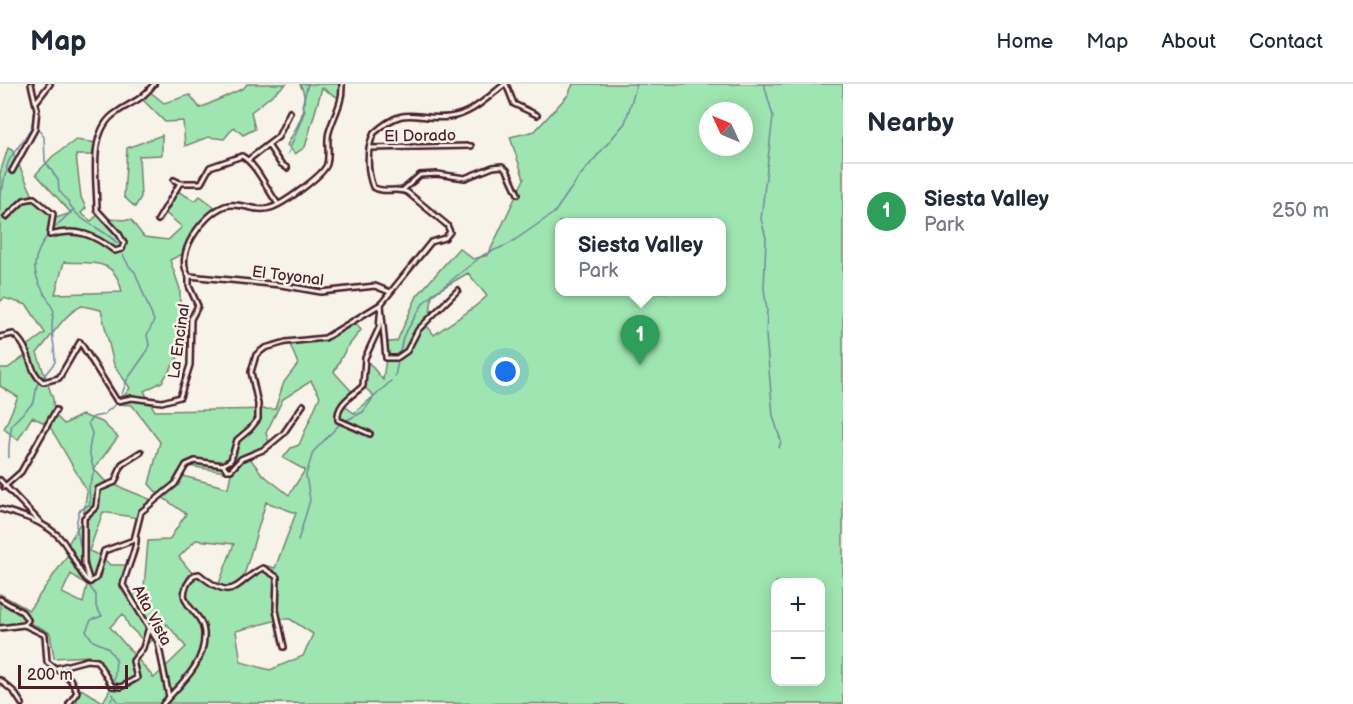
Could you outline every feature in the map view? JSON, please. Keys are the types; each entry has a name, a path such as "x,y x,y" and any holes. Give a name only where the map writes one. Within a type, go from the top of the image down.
{"street":[{"path":"12,171 35,129 36,102 31,84"},
{"path":"36,102 50,84"},
{"path":"6,217 24,200 34,198 53,214 50,234 77,231 90,234 115,251 122,249 124,243 119,234 97,210 97,143 102,129 113,116 142,99 154,84"},
{"path":"189,276 184,266 185,253 201,227 215,212 233,205 260,209 278,204 310,182 326,167 328,138 342,100 342,84"},
{"path":"90,582 96,578 99,561 108,548 128,544 136,538 141,512 175,484 186,465 195,461 223,465 231,460 237,440 258,419 258,404 251,372 256,355 265,348 286,342 325,338 381,304 431,242 445,238 450,232 450,228 431,210 403,190 382,191 373,187 369,172 369,148 374,133 402,114 447,118 456,116 475,107 506,84 514,104 537,115"},
{"path":"249,160 278,137 290,112"},
{"path":"268,145 280,163 287,168"},
{"name":"El Dorado","path":"369,148 471,146"},
{"path":"174,180 180,183 201,183 210,167 236,156 249,160 265,188 278,204"},
{"path":"403,190 420,175 437,174 465,178 493,167 502,166 507,170 518,194"},
{"path":"158,220 180,183"},
{"name":"El Toyonal","path":"189,276 281,285 321,292 375,286 390,292"},
{"name":"La Encinal","path":"0,337 13,334 21,340 29,353 32,368 43,382 59,378 80,342 117,400 132,398 162,402 173,400 180,397 184,390 192,346 190,319 198,306 189,286 189,276"},
{"path":"381,304 386,358 397,358 407,351 418,330 458,290"},
{"path":"370,434 338,420 337,412 342,404 363,386 365,358 379,328 381,304"},
{"path":"223,465 227,470 231,470 244,457 265,449 283,434 303,405"},
{"path":"4,487 21,472 56,410"},
{"path":"90,582 84,564 84,518 96,507 98,489 115,482 122,464 141,452"},
{"path":"0,480 4,487 22,502 43,526 67,546 83,577 90,582"},
{"path":"0,509 20,513 43,526"},
{"name":"Alta Vista","path":"136,538 137,543 125,572 123,585 161,651 169,697"},
{"path":"163,704 188,677 204,645 204,629 185,601 187,583 194,575 199,574 210,583 225,589 242,586 264,568 277,577 276,610 284,647"},
{"path":"0,599 26,615 28,620 24,625"},
{"path":"0,628 24,625 45,635 47,662 70,679 77,692 69,704"},
{"path":"57,668 87,660 97,661 112,686 121,687 137,678 133,661 143,648 149,627"},
{"path":"0,680 14,692 22,704"}],"green space":[{"path":"247,84 286,84 251,112 255,129 243,135 234,127 224,139 208,137 185,146 183,121 165,122 142,99 149,91 164,103 190,95 200,108 244,88"},
{"path":"300,84 342,84 342,100 322,88 305,147 295,154 287,145 299,123 304,107"},
{"path":"573,84 843,84 843,704 76,703 81,689 103,702 112,686 100,659 88,656 54,658 50,633 31,624 19,623 0,628 0,594 29,610 70,552 67,546 83,518 87,491 49,425 32,417 18,440 4,429 18,397 0,386 0,368 8,368 29,353 26,347 45,333 27,305 4,298 0,302 0,173 8,148 12,150 34,198 53,214 53,219 71,213 36,174 53,156 76,140 97,143 97,155 76,155 81,197 86,208 81,213 91,221 100,213 103,219 131,220 144,237 168,240 182,227 163,211 176,190 195,201 200,196 219,210 201,227 185,253 170,260 180,289 180,312 186,345 162,382 144,391 155,411 275,409 284,382 298,364 289,342 322,339 353,319 361,330 346,349 334,372 354,394 342,404 354,413 374,396 363,386 365,358 383,380 386,358 384,343 397,341 417,296 459,248 473,259 488,255 524,179 510,137 535,131 568,95","holes":["64,262 93,263 108,268 119,281 122,292 55,294","468,273 487,296 434,335 425,323 430,317 432,294","82,306 101,310 114,365 130,388 118,404 132,405 160,442 149,484 159,495 186,514 169,540 148,541 144,588 127,593 123,585 127,565 110,565 101,556 89,551 103,512 138,518 152,500 105,481 94,469 118,437 102,422 82,415 64,424 54,414 53,399 37,353 76,309","311,381 320,396 299,445 291,448 283,458 305,470 289,495 262,474 249,457 261,453 269,443 266,433 283,399","189,466 231,473 228,488 183,476","266,502 296,513 275,568 264,565 242,582","196,540 234,544 218,586 192,573 179,557","71,574 87,585 83,603 62,593","123,614 129,626 147,644 159,635 167,624 186,647 154,678 110,627","281,619 290,619 313,634 303,656 270,670 241,662 236,631"]},
{"path":"162,135 162,155 139,156 141,197 135,207 124,197 127,148"}],"waterway":[{"path":"288,154 305,110 302,106 308,84"},
{"path":"395,376 403,337 424,302 483,255 509,244 554,213 579,177 625,123 637,84"},
{"path":"764,84 773,116 761,219 766,238 764,289 767,310 766,335 773,416 781,441 779,448"},
{"path":"0,194 9,161 29,131 34,111"},
{"path":"37,128 44,137 45,161 58,180 59,191 79,216 118,244"},
{"path":"51,231 73,210"},
{"path":"9,458 12,424 34,402 37,385 55,362 52,330 54,311 39,282 35,266 36,258 47,236"},
{"path":"121,397 127,380 146,353 149,345 147,335 154,321 135,272 123,255"},
{"path":"345,421 363,412 373,398 391,381"},
{"path":"81,550 76,525 79,511 90,504 89,487 94,472 89,450 92,433 88,423 93,417 103,415 117,403"},
{"path":"298,541 310,500 306,475 313,452 339,425"},
{"path":"88,561 89,576"},
{"path":"87,583 96,595 96,607 102,616 91,620 86,631 93,641 107,647 116,659 114,684"},
{"path":"109,704 114,695 112,694"},
{"path":"115,697 120,704"}],"place":[{"name":"Siesta Valley","path":"640,365"}]}
